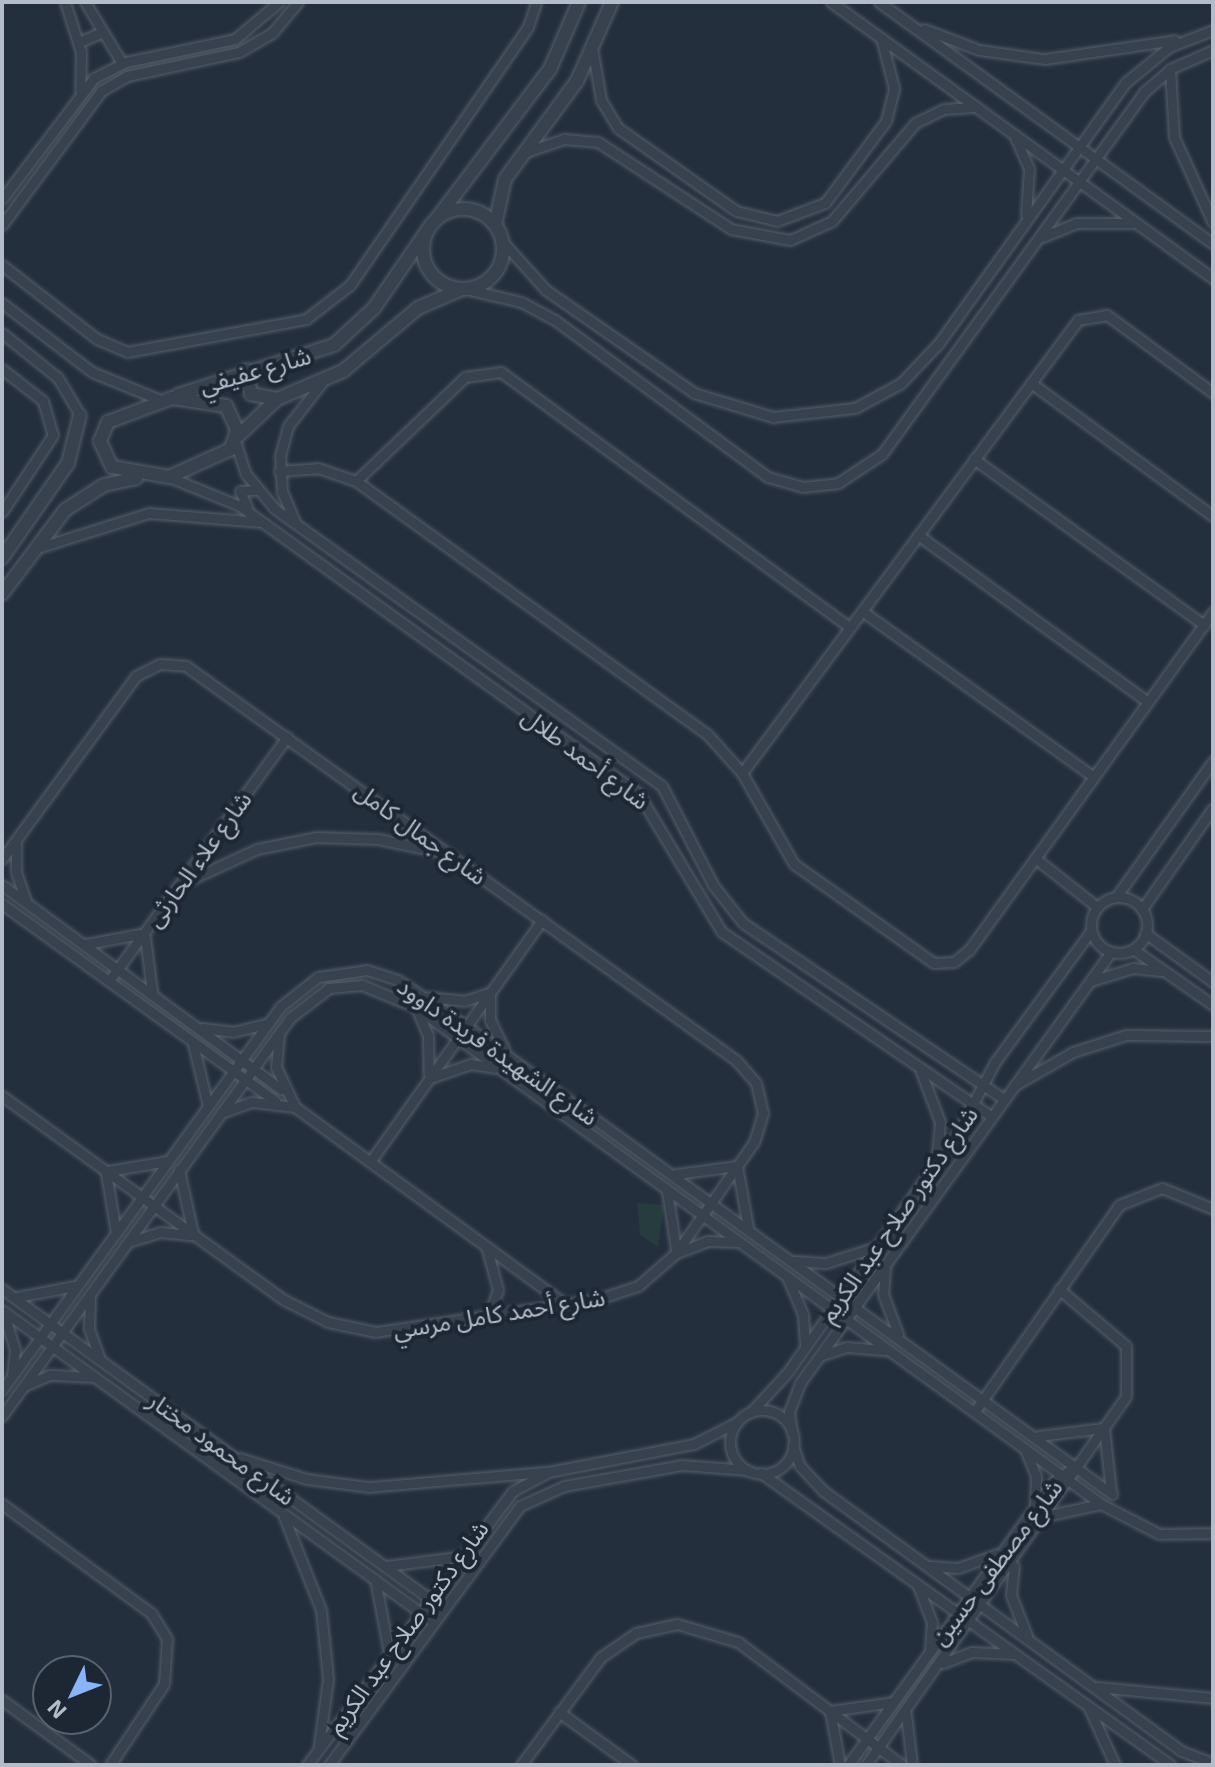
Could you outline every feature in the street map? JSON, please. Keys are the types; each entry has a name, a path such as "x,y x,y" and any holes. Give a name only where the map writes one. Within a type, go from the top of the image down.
{"street":[{"path":"65,2 79,42 80,91"},
{"path":"85,2 100,33 122,63"},
{"path":"2,225 101,91 127,76 239,52 285,19 298,2"},
{"path":"2,265 97,339 127,352 306,319 350,285 528,27 536,2"},
{"path":"579,2 550,69 427,231 422,248 431,273 464,289 539,310 768,477 820,487 854,477 882,454 1095,159 1170,69 1213,50"},
{"path":"831,2 1213,279"},
{"path":"879,2 1213,244"},
{"path":"612,3 593,53 523,153 499,194 495,225 502,241 533,280 668,378 732,409 800,418 855,408 901,383 939,343 1138,69 1186,38"},
{"path":"2,199 80,91 122,63 235,39 276,6 285,19"},
{"path":"906,22 979,50 1022,58 1068,58 1186,38 1213,30"},
{"path":"79,42 100,33"},
{"path":"593,53 601,100 618,128 736,211 777,221 825,203 886,121 894,88 881,38"},
{"path":"1170,69 1174,137 1213,223"},
{"path":"523,153 564,139 598,142 731,229 790,240 832,221 915,123 944,109 976,107"},
{"path":"1014,134 1031,188 1023,225"},
{"path":"438,217 473,210 495,225"},
{"path":"1039,238 1097,219 1137,224"},
{"name":"شارع عفيفي","path":"172,398 246,370 314,355 349,334 427,231"},
{"path":"464,289 492,277 502,241"},
{"name":"شارع عفيفي","path":"152,477 169,477 216,461 277,399 324,380 361,359 418,308 464,289"},
{"path":"2,303 92,372 158,399"},
{"path":"742,773 1078,320 1097,313 1213,393"},
{"path":"2,333 58,378 80,415 100,440 112,467 152,477"},
{"path":"2,369 43,401 53,435 2,512"},
{"path":"246,370 251,394 277,399"},
{"path":"356,481 465,377 501,372 850,627"},
{"path":"297,525 279,471 288,426 324,380"},
{"path":"1031,383 1213,516"},
{"path":"74,451 100,440 115,415 158,399 172,398 226,406 236,440"},
{"path":"2,558 74,451 80,415"},
{"name":"شارع أحمد طلال","path":"236,440 256,490 297,525 662,786 713,885 743,923 1004,1099"},
{"path":"974,459 1204,625"},
{"path":"279,471 318,468 356,481 708,735 742,773 794,864 934,963 962,958 1213,612"},
{"path":"2,594 33,550 83,496 152,477"},
{"name":"شارع أحمد طلال","path":"169,477 222,495 264,523 502,695 655,811 699,904 722,932 991,1116"},
{"path":"256,490 246,487 239,497 264,523"},
{"path":"33,550 149,513 264,523"},
{"path":"918,535 1148,702"},
{"path":"862,611 1094,777"},
{"name":"شارع جمال كامل","path":"2,859 124,690 151,666 194,670 747,1070 763,1113 737,1166 703,1215"},
{"path":"502,695 512,680"},
{"name":"شارع علاء الحارثى","path":"109,981 287,737"},
{"path":"1213,761 1116,897 1097,907 1091,931 1111,952 1133,949 1213,1005"},
{"path":"1133,949 1145,933 1142,909 1213,808"},
{"path":"180,884 257,849 316,837 378,839 451,854"},
{"path":"2,846 17,839 16,872 28,904"},
{"path":"1035,858 1097,907"},
{"path":"2,885 284,1091"},
{"path":"1116,897 1142,909"},
{"path":"2,904 275,1101 295,1107"},
{"path":"2,914 19,916"},
{"path":"370,1162 542,920"},
{"path":"83,944 117,944 147,930"},
{"path":"147,930 143,963 153,995"},
{"name":"شارع دكتور صلاح عبد الكريم","path":"751,1412 842,1296 936,1163 974,1105 983,1085 1091,931"},
{"path":"1145,933 1213,982"},
{"name":"شارع دكتور صلاح عبد الكريم","path":"792,1433 791,1401 819,1356 1111,952"},
{"path":"1085,987 1116,971 1168,972"},
{"name":"شارع الشهيدة فريدة داوود","path":"2,1390 269,1023 304,985 334,972 382,974 422,996 511,1057 1112,1494"},
{"name":"شارع الشهيدة فريدة داوود","path":"2,1416 280,1031 314,995 346,985 380,989 415,1007 894,1352"},
{"path":"422,996 464,1001 491,992"},
{"path":"491,992 495,1034 511,1057"},
{"path":"415,1007 431,1051 427,1081"},
{"path":"198,1027 233,1032 269,1023"},
{"path":"280,1031 276,1067 284,1091 295,1107 565,1304"},
{"path":"1012,1087 1073,1052 1126,1035 1213,1036"},
{"path":"189,1038 203,1063 208,1106"},
{"path":"917,1066 937,1101 936,1163"},
{"path":"427,1081 454,1067 501,1070"},
{"name":"شارع أحمد كامل مرسي","path":"2,1096 195,1235 328,1322 400,1331 565,1304 638,1286 676,1253 703,1215"},
{"path":"220,1114 275,1101"},
{"path":"116,1233 104,1170 167,1161"},
{"path":"672,1173 737,1166 737,1199 749,1229"},
{"path":"127,1242 160,1232 195,1235 179,1170"},
{"path":"665,1188 677,1220 676,1253 707,1241 740,1242"},
{"path":"975,1411 1059,1289 1132,1196 1178,1189 1213,1209"},
{"path":"486,1246 498,1290 488,1317"},
{"path":"792,1260 826,1263 876,1247"},
{"path":"887,1261 883,1294 902,1340"},
{"path":"783,1273 799,1300 805,1347"},
{"path":"12,1296 53,1295 78,1284"},
{"name":"شارع محمود مختار","path":"2,1289 442,1608"},
{"path":"1059,1289 1113,1332 1131,1362 1126,1396 1075,1466"},
{"path":"91,1292 89,1329 103,1362"},
{"path":"2,1310 15,1350 12,1376"},
{"name":"شارع محمود مختار","path":"2,1310 432,1621"},
{"path":"819,1356 847,1347 894,1352 1101,1504 1121,1509 1159,1534 1213,1533"},
{"path":"23,1387 50,1375 94,1377"},
{"path":"1181,1751 1171,1764 761,1473 748,1470 731,1448 737,1422 751,1412 780,1416 792,1433 793,1446 813,1483 1181,1751 1213,1763"},
{"name":"شارع دكتور صلاح عبد الكريم","path":"307,1765 498,1504 548,1472 694,1444 737,1422"},
{"path":"1032,1434 1060,1438 1104,1428"},
{"path":"1104,1428 1112,1494 1121,1509"},
{"path":"761,1473 779,1468 793,1446"},
{"path":"1024,1446 1036,1476 1034,1508"},
{"path":"230,1454 359,1487 548,1472"},
{"name":"شارع دكتور صلاح عبد الكريم","path":"329,1765 509,1517 541,1493 699,1463 748,1470"},
{"name":"شارع مصطفى حسين","path":"848,1765 1034,1508 1061,1474 1075,1466"},
{"name":"شارع مصطفى حسين","path":"866,1765 1047,1517 1071,1481 1075,1466"},
{"path":"3,1504 151,1613 167,1639 164,1684 110,1765"},
{"path":"1047,1517 1101,1504"},
{"path":"282,1514 312,1576 325,1633 328,1679 318,1748"},
{"path":"926,1565 966,1566 1003,1551"},
{"path":"385,1566 457,1557"},
{"path":"1015,1561 1011,1595 1032,1642"},
{"path":"375,1579 389,1653"},
{"path":"914,1580 932,1622 929,1652"},
{"path":"521,1765 559,1712 617,1643 677,1624 738,1642 902,1765"},
{"path":"940,1664 988,1651 1021,1657"},
{"path":"1093,1686 1213,1698"},
{"path":"2,1700 91,1765"},
{"path":"830,1711 893,1702"},
{"path":"1086,1703 1115,1765"},
{"path":"830,1711 840,1765"},
{"path":"906,1711 912,1765"},
{"path":"559,1712 632,1765"}],"green space":[{"path":"637,1203 664,1205 658,1247 640,1235"}]}
